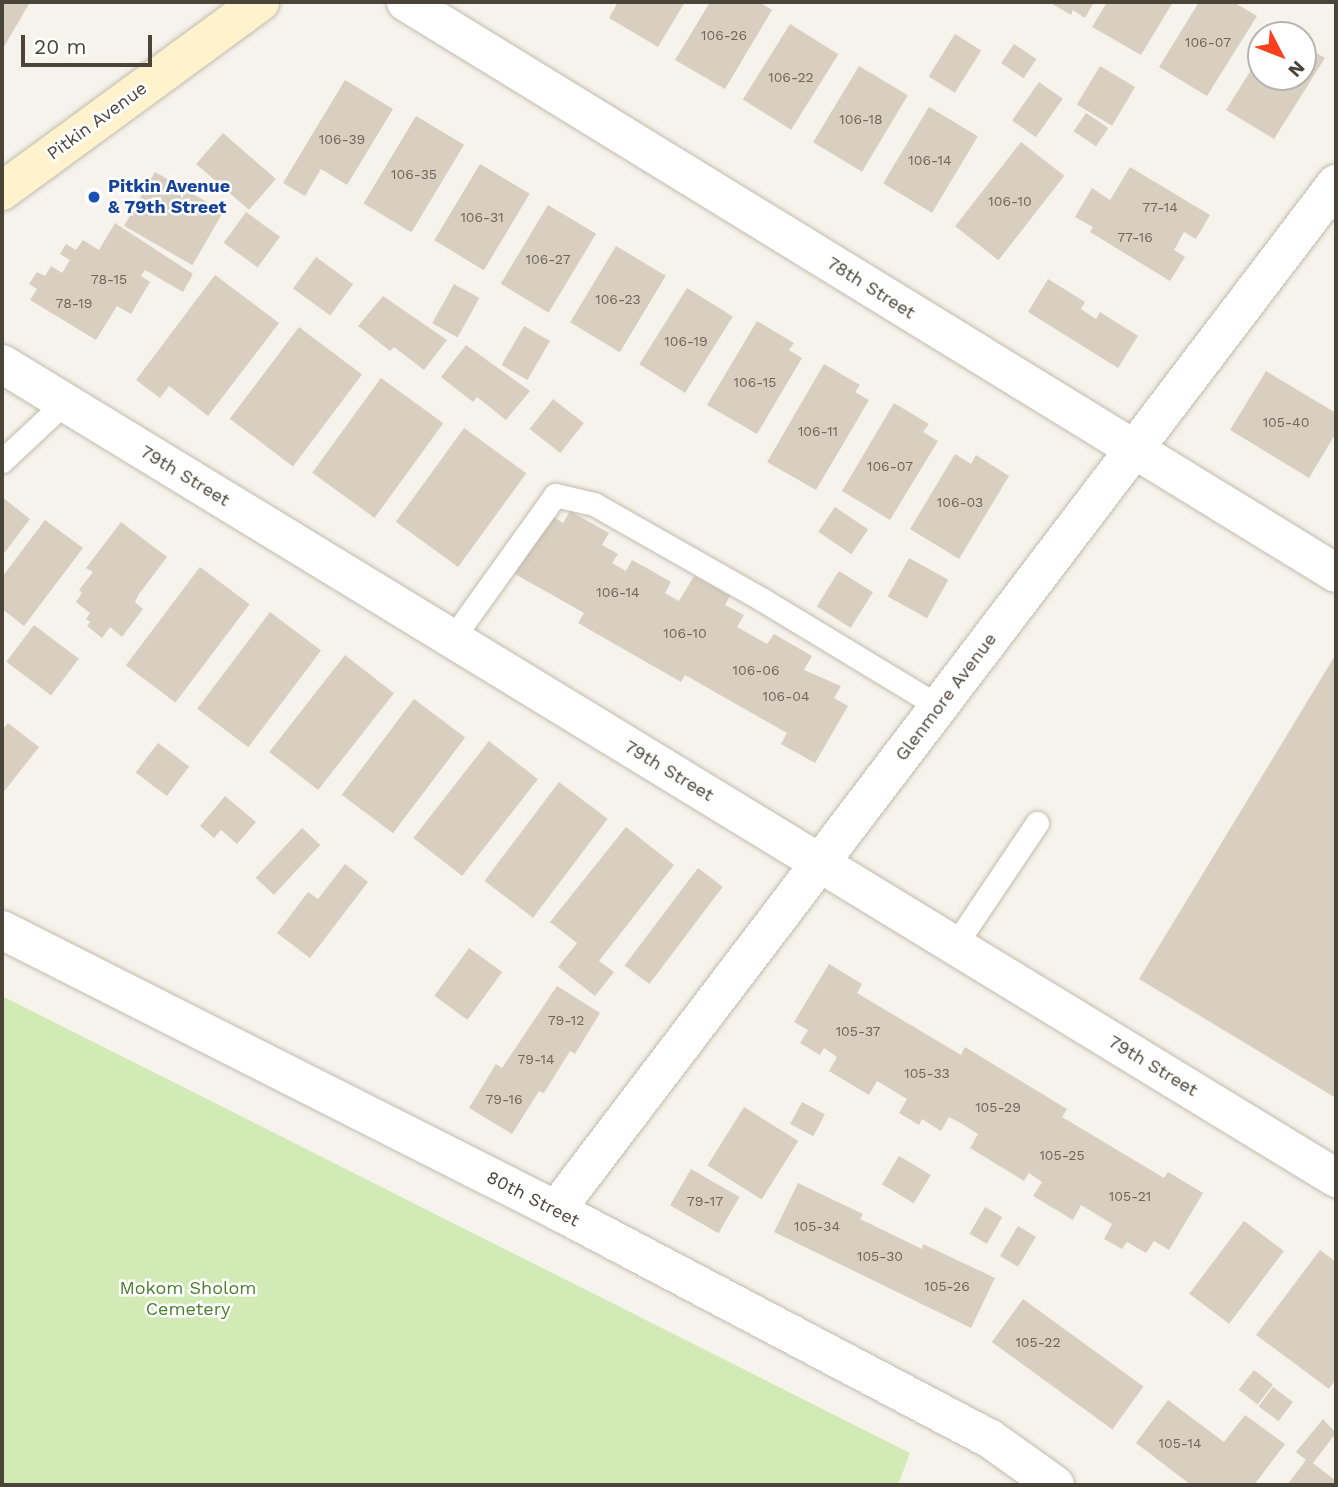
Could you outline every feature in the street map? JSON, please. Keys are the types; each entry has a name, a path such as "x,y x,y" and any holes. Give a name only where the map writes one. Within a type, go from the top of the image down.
{"street":[{"name":"Pitkin Avenue","path":"2,191 260,2"},
{"name":"78th Street","path":"406,2 1336,573"},
{"name":"Glenmore Avenue","path":"556,1210 1336,184"},
{"name":"79th Street","path":"2,364 1336,1178"},
{"name":"80th Street","path":"2,930 556,1210 989,1438 1055,1485"}],"lane":[{"path":"2,461 65,402"},
{"path":"452,639 555,495 594,503 775,607 938,706"},
{"path":"955,945 1037,823"}],"green space":[{"name":"Mokom Sholom Cemetery","path":"2,996 910,1453 898,1485 2,1485"}],"building":[{"path":"2,2 29,4 2,50"},
{"path":"618,2 685,2 658,47 609,18"},
{"path":"710,2 759,2 772,10 725,89 675,60"},
{"path":"1049,2 1094,2 1085,18 1073,10 1071,15"},
{"path":"1107,2 1173,2 1141,55 1092,27"},
{"path":"1199,2 1233,2 1257,16 1254,21 1247,21 1247,32 1207,96 1159,67"},
{"path":"790,24 838,54 791,130 743,99"},
{"path":"955,34 981,50 955,93 929,76"},
{"path":"1014,44 1036,59 1024,78 1001,63"},
{"path":"1317,53 1325,58 1317,71"},
{"path":"859,66 908,95 862,172 813,142"},
{"path":"1100,66 1135,87 1112,126 1077,105"},
{"path":"1247,76 1247,91 1304,91 1274,139 1226,110"},
{"path":"345,80 393,109 347,185 321,169 305,196 283,183"},
{"path":"1039,82 1063,99 1036,137 1012,121"},
{"path":"929,107 978,136 932,213 883,183"},
{"path":"1086,113 1108,128 1096,146 1074,131"},
{"path":"416,116 464,145 411,232 363,203"},
{"path":"223,133 276,179 249,210 196,164"},
{"path":"1021,142 1064,176 998,260 955,226"},
{"path":"480,164 530,194 484,270 434,240"},
{"path":"1130,167 1210,215 1196,239 1184,232 1174,250 1185,257 1170,281 1090,232 1093,227 1075,217 1092,188 1110,200"},
{"path":"155,172 223,212 192,265 124,226"},
{"path":"548,205 596,234 549,313 501,284"},
{"path":"246,212 280,237 258,267 224,243"},
{"path":"115,223 193,274 183,292 145,270 141,276 150,282 131,314 117,306 96,340 30,300 37,289 29,284 37,272 45,276 51,266 62,273 70,260 60,254 66,244 76,250 83,240 99,250"},
{"path":"616,246 666,276 620,352 570,322"},
{"path":"316,257 353,284 330,316 293,289"},
{"path":"215,275 279,323 208,416 169,386 160,398 136,380"},
{"path":"1048,279 1085,302 1081,309 1096,319 1100,312 1138,336 1118,368 1028,312"},
{"path":"454,284 479,298 458,337 432,323"},
{"path":"687,288 733,317 685,393 639,364"},
{"path":"383,296 447,340 424,370 394,347 390,351 358,326"},
{"path":"757,321 794,343 789,350 802,358 757,434 707,405"},
{"path":"524,326 550,341 527,380 502,365"},
{"path":"299,327 362,375 293,466 230,419"},
{"path":"466,345 530,391 506,420 477,397 473,402 441,377"},
{"path":"824,364 860,385 855,392 869,400 816,490 767,462"},
{"path":"1266,371 1336,413 1336,433 1309,478 1230,430"},
{"path":"381,378 443,423 375,518 312,473"},
{"path":"553,399 584,423 560,453 530,429"},
{"path":"894,403 929,424 923,432 938,441 890,520 842,491"},
{"path":"464,428 526,473 458,567 396,522"},
{"path":"955,454 971,464 976,455 1009,476 959,559 910,529"},
{"path":"2,497 30,519 2,556"},
{"path":"835,507 868,529 851,554 818,532"},
{"path":"570,511 609,533 602,545 618,554 612,563 626,571 632,560 652,571 671,582 665,593 679,601 694,576 730,596 725,605 744,615 737,627 767,644 774,634 812,656 804,670 841,686 834,698 848,706 815,763 781,744 787,733 685,675 681,682 578,623 584,613 515,574 549,514 563,523"},
{"path":"45,520 83,548 24,626 2,609 2,577"},
{"path":"121,522 167,557 139,594 135,602 143,609 122,637 110,627 102,638 87,626 90,622 86,619 90,613 76,602 82,593 79,590 93,572 86,568"},
{"path":"909,558 948,580 927,618 888,596"},
{"path":"200,567 250,604 175,703 126,665"},
{"path":"839,571 873,592 851,628 817,607"},
{"path":"270,612 321,651 248,747 197,709"},
{"path":"34,625 79,659 51,695 6,662"},
{"path":"1336,654 1336,1098 1139,979"},
{"path":"345,655 394,693 318,790 269,752"},
{"path":"414,699 465,738 393,833 342,795"},
{"path":"8,723 39,747 2,794 2,730"},
{"path":"489,741 538,779 462,876 413,838"},
{"path":"158,743 189,766 167,796 136,773"},
{"path":"559,782 608,819 533,918 484,881"},
{"path":"225,796 256,822 237,844 221,830 214,838 200,826"},
{"path":"626,827 674,865 599,961 614,972 595,996 558,967 577,943 550,922"},
{"path":"302,828 320,845 274,895 256,878"},
{"path":"345,864 368,882 310,958 277,933 308,892 318,899"},
{"path":"698,868 723,887 649,984 625,965"},
{"path":"469,948 502,972 467,1020 434,996"},
{"path":"829,964 862,984 857,993 961,1055 965,1047 1067,1109 1062,1117 1164,1178 1168,1172 1203,1193 1169,1250 1154,1241 1146,1253 1127,1242 1122,1249 1104,1239 1112,1224 1081,1205 1073,1220 1033,1196 1042,1182 1029,1173 1024,1181 970,1148 978,1134 964,1125 949,1117 941,1131 922,1119 919,1125 899,1113 907,1099 877,1081 869,1095 829,1071 837,1057 824,1048 820,1055 800,1043 808,1030 794,1022"},
{"path":"557,986 600,1013 575,1054 570,1051 544,1093 539,1091 512,1134 469,1108 496,1064 502,1068"},
{"path":"802,1102 825,1114 813,1136 790,1124"},
{"path":"744,1107 798,1141 762,1199 707,1166"},
{"path":"899,1156 931,1175 914,1203 882,1184"},
{"path":"691,1169 739,1197 718,1233 670,1205"},
{"path":"798,1183 863,1214 860,1219 922,1249 923,1244 995,1278 971,1328 774,1232"},
{"path":"985,1207 1002,1217 987,1244 970,1234"},
{"path":"1244,1221 1284,1251 1229,1324 1189,1294"},
{"path":"1018,1226 1036,1237 1018,1267 1000,1256"},
{"path":"1320,1250 1336,1262 1336,1379 1329,1389 1256,1335"},
{"path":"1023,1299 1144,1387 1112,1429 992,1342"},
{"path":"1254,1370 1273,1385 1258,1404 1239,1390"},
{"path":"1273,1387 1293,1402 1279,1421 1259,1406"},
{"path":"1168,1400 1224,1442 1245,1415 1285,1444 1254,1485 1191,1485 1136,1443"},
{"path":"1323,1419 1336,1433 1313,1463 1336,1481 1336,1485 1287,1485 1306,1460 1296,1452"}],"place":[{"name":"Pitkin Avenue & 79th Street","path":"94,197"}]}
